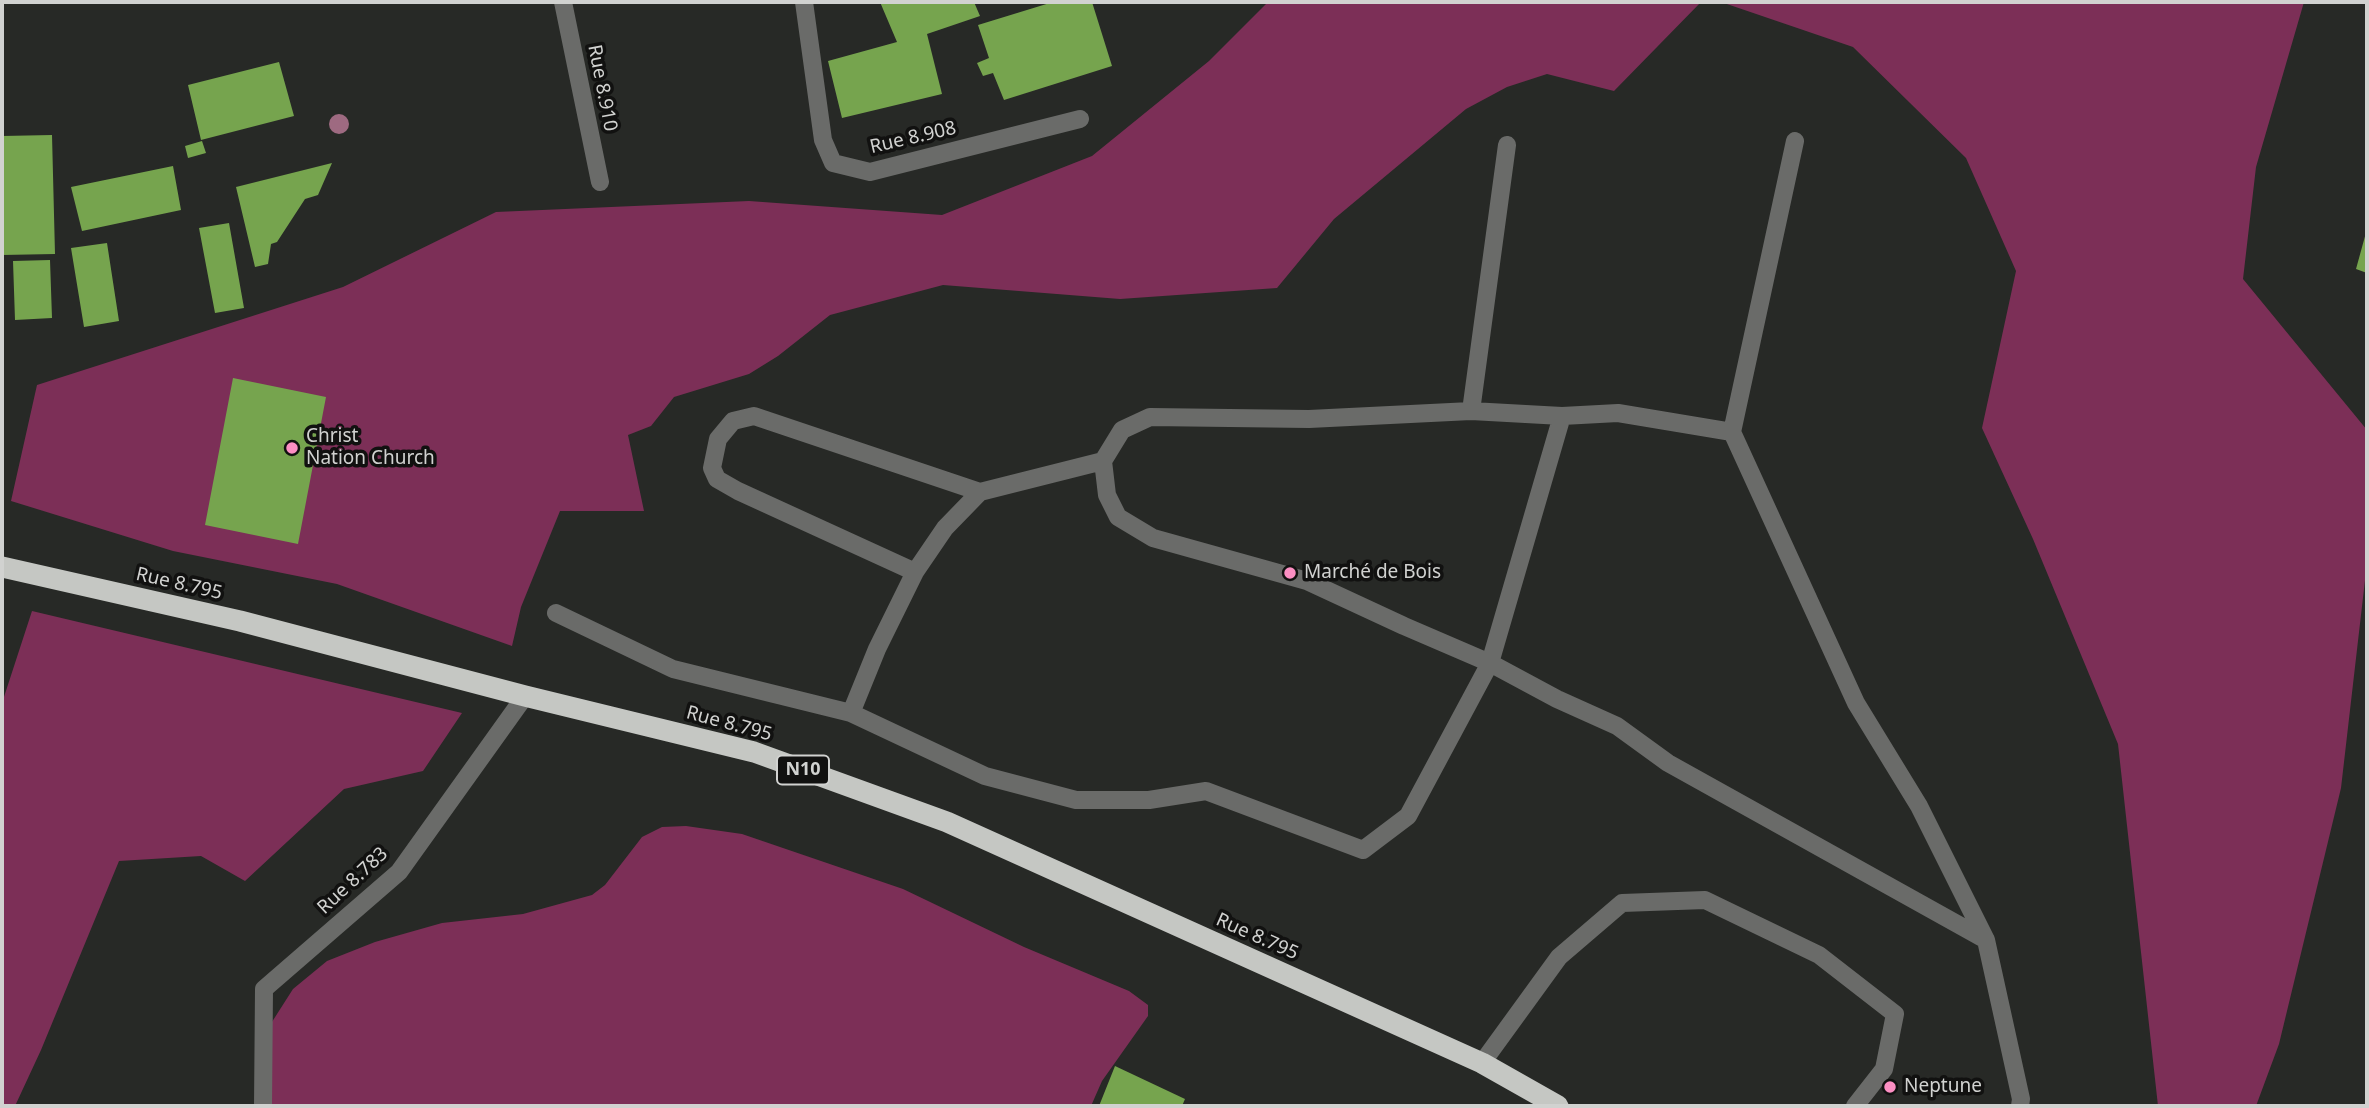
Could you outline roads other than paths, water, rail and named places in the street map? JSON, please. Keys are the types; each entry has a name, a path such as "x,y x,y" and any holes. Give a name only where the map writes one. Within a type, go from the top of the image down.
{"highway":[{"name":"Rue 8.795","path":"2,567 240,621 525,696 754,752 947,822 1482,1063 1558,1106"}],"street":[{"name":"Rue 8.910","path":"564,2 600,182"},
{"name":"Rue 8.908","path":"804,2 823,140 833,163 870,172 1080,119"},
{"path":"1795,141 1732,432 1856,703 1919,806 1986,940 2021,1100 2020,1106"},
{"path":"1472,411 1507,145"},
{"path":"1732,432 1618,413 1562,416 1472,411 1309,419 1150,416 1122,430 1102,461 1107,495 1118,517 1153,538 1307,581 1490,663 1557,699 1617,726 1668,763 1986,940"},
{"path":"915,572 717,479 712,468 718,439 733,421 754,416 980,492"},
{"path":"556,613 673,669 850,713 985,776 1076,800 1149,800 1206,791 1363,850 1408,816 1490,663 1562,416"},
{"path":"850,713 877,649 915,572 946,528 980,492 1102,461"},
{"name":"Rue 8.783","path":"263,1106 264,989 399,872 525,696"},
{"path":"1482,1063 1559,957 1622,903 1705,900 1819,955 1895,1014 1884,1069 1855,1106"}],"place":[{"name":"Christ Nation Church","path":"292,448"},
{"name":"Marché de Bois","path":"1290,573"},
{"name":"Neptune","path":"1890,1087"}]}
